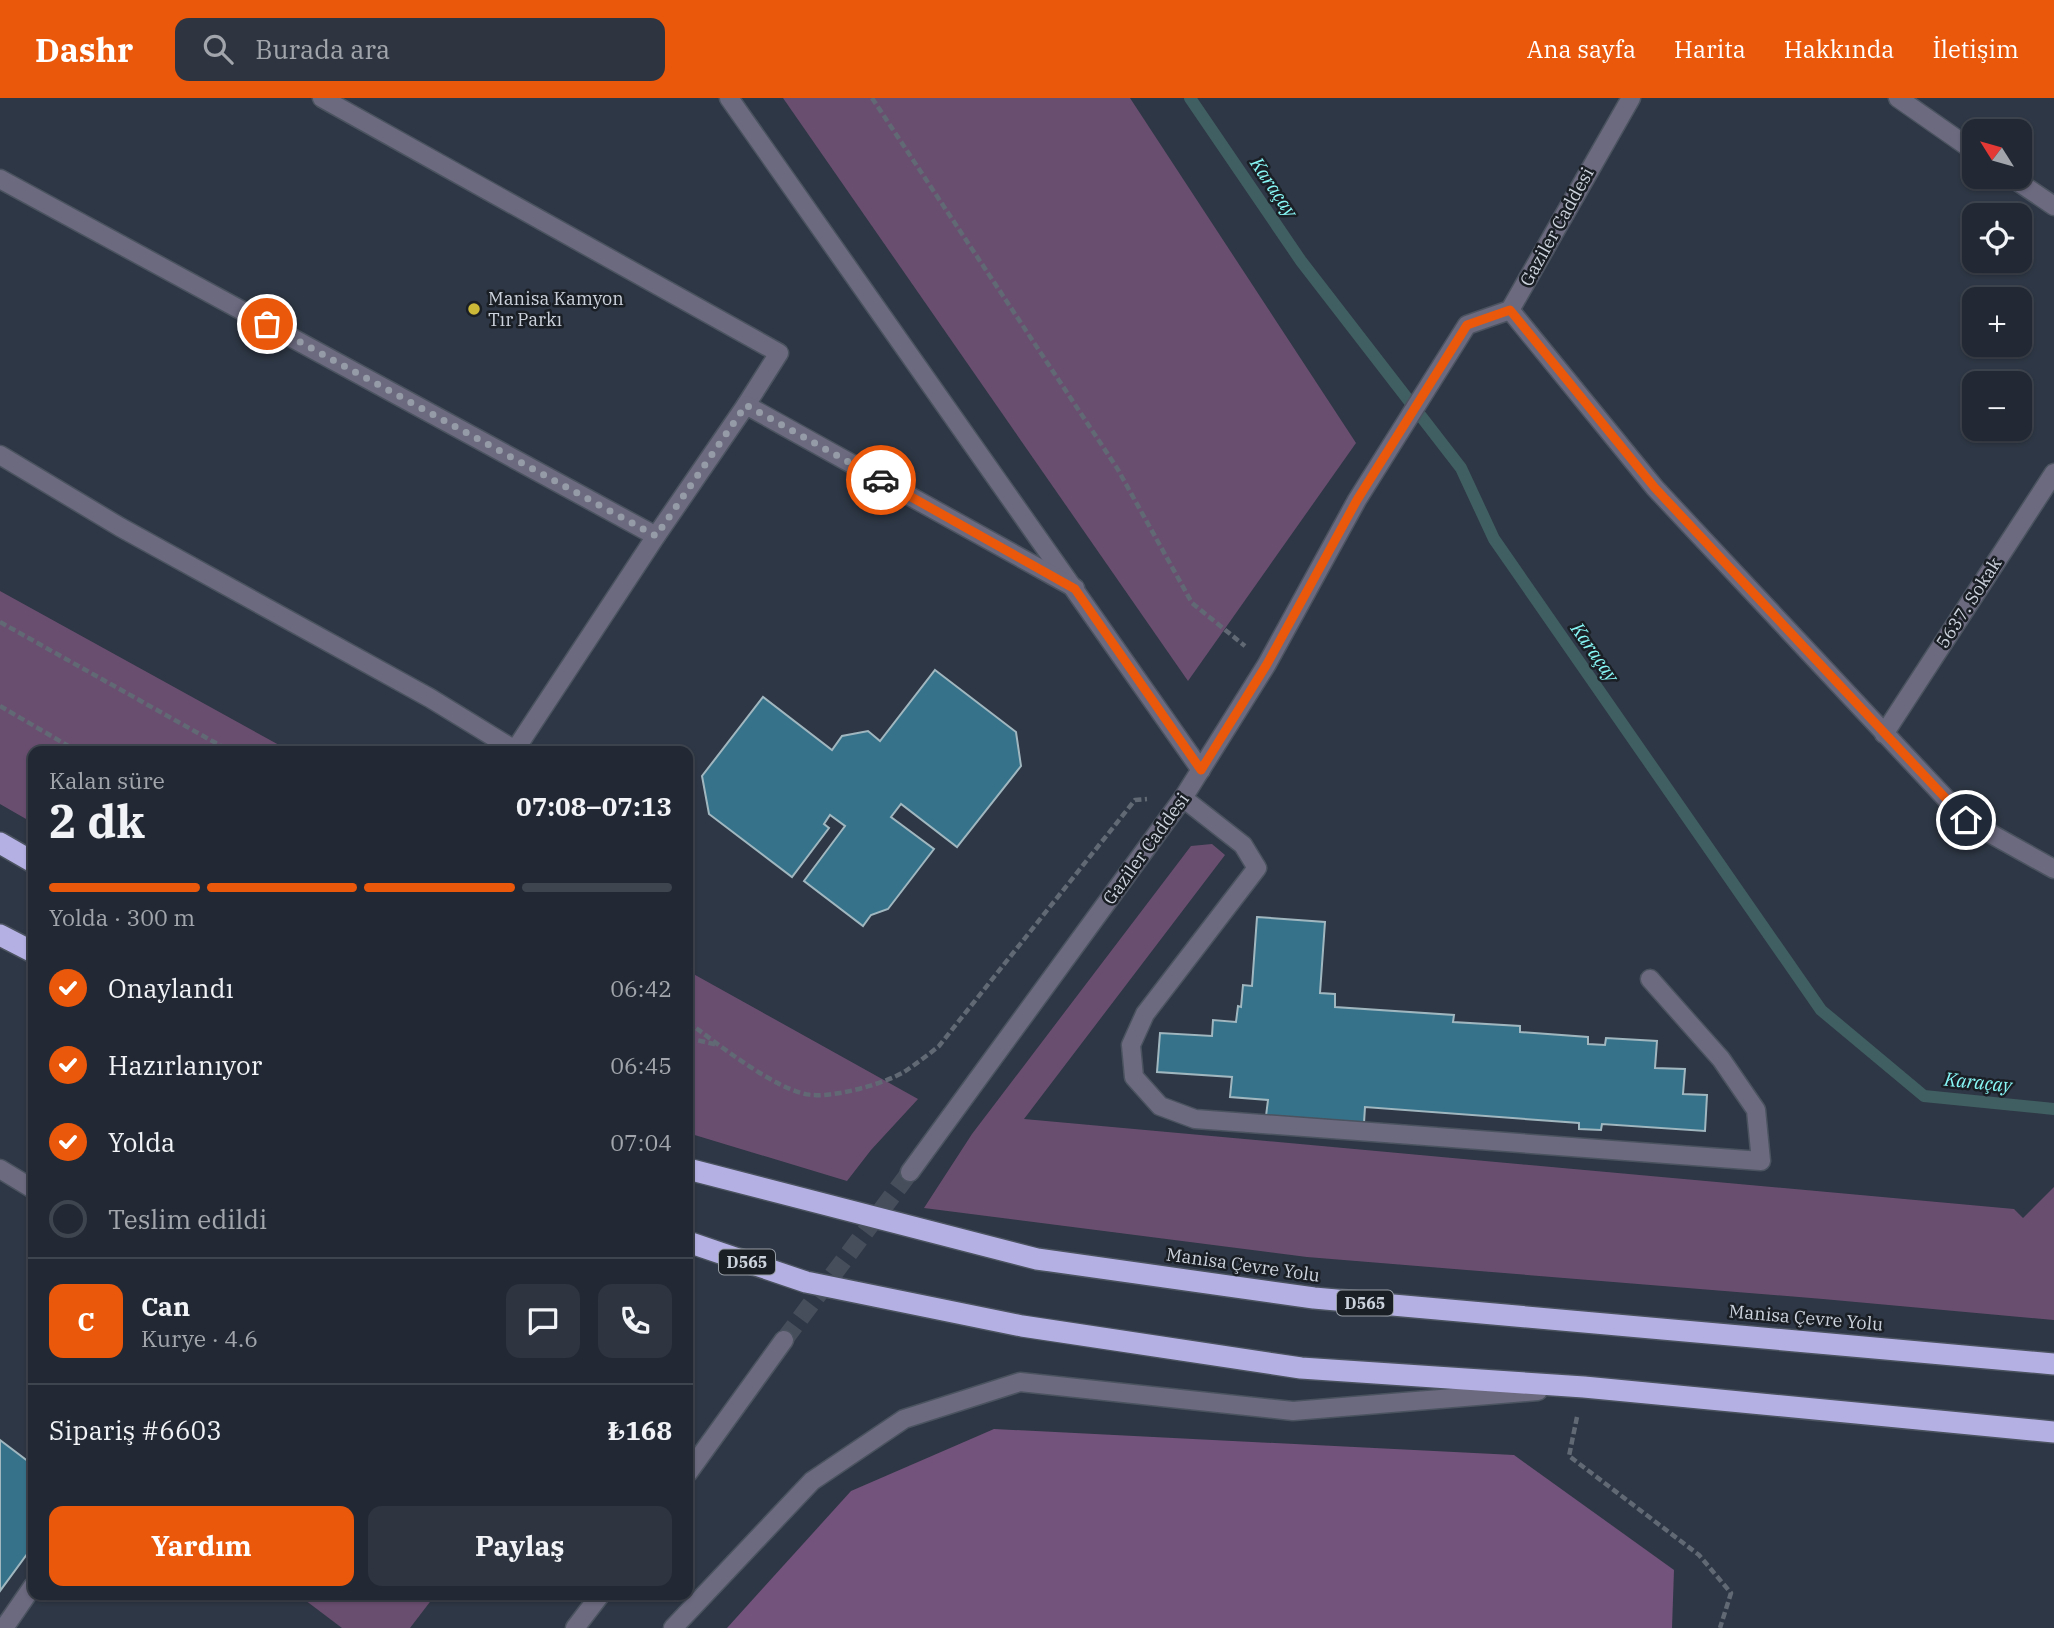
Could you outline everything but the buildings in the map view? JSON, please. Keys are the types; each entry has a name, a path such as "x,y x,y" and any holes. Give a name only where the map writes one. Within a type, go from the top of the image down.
{"highway":[{"path":"0,843 28,859"},
{"path":"0,935 28,949"},
{"name":"Manisa Çevre Yolu","path":"693,1170 1050,1261 1314,1298 2054,1364"},
{"name":"D565","path":"693,1244 806,1282 1022,1326 1301,1368 1584,1387 2054,1432"}],"street":[{"path":"322,98 779,353 517,746"},
{"path":"729,98 1201,770"},
{"name":"Gaziler Caddesi","path":"910,1172 1183,798 1267,664 1357,500 1467,325 1510,310 1630,98"},
{"path":"1898,98 1962,143"},
{"path":"0,179 656,536"},
{"path":"2029,189 2054,206"},
{"path":"1510,310 1655,488 1966,820 2054,869"},
{"path":"746,405 1075,589"},
{"path":"0,455 120,527 430,698 508,746"},
{"name":"5637. Sokak","path":"1884,734 2054,473"},
{"path":"1183,798 1243,845 1257,868 1145,1014 1130,1045 1135,1077 1160,1106 1195,1119 1761,1161 1756,1110 1721,1059 1650,979"},
{"path":"0,1169 28,1186"},
{"path":"693,1467 784,1340"},
{"path":"673,1628 812,1481 904,1419 1020,1382 1293,1411 1584,1387"},
{"path":"4,1628 28,1593"},
{"path":"575,1628 596,1600"}],"path":[{"path":"872,98 1118,468 1192,603 1267,664"},
{"path":"0,622 221,746"},
{"path":"0,706 68,746"},
{"path":"693,1026 781,1085 810,1095 852,1091 903,1073 939,1046 1135,800 1183,798"},
{"path":"693,1039 719,1045"},
{"path":"1584,1387 1569,1455 1699,1555 1731,1593 1720,1628"}],"shaded area":[{"path":"783,98 1130,98 1356,443 1188,681"},
{"path":"0,591 281,746 28,746 28,820 0,804"},
{"path":"1212,844 1225,855 1024,1119 2014,1209 2023,1218 2054,1187 2054,1320 1307,1257 924,1208 972,1134 1191,846"},
{"path":"693,974 918,1099 871,1150 847,1181 693,1135"},
{"path":"994,1429 1514,1455 1674,1570 1672,1628 727,1628 851,1491"},
{"path":"305,1600 431,1600 410,1628 342,1628"}],"waterway":[{"name":"Karaçay","path":"1190,98 1301,261 1461,468 1494,539 1821,1010 1924,1096 2054,1109"}],"tunnel":[{"path":"784,1340 910,1172"}],"way so far":[{"path":"267,324 656,536 746,405 881,480"}],"place":[{"name":"Manisa Kamyon Tır Parkı","path":"474,309"}],"route":[{"path":"881,480 1075,589 1201,770 1267,664 1357,500 1467,325 1510,310 1655,488 1966,820"}]}
